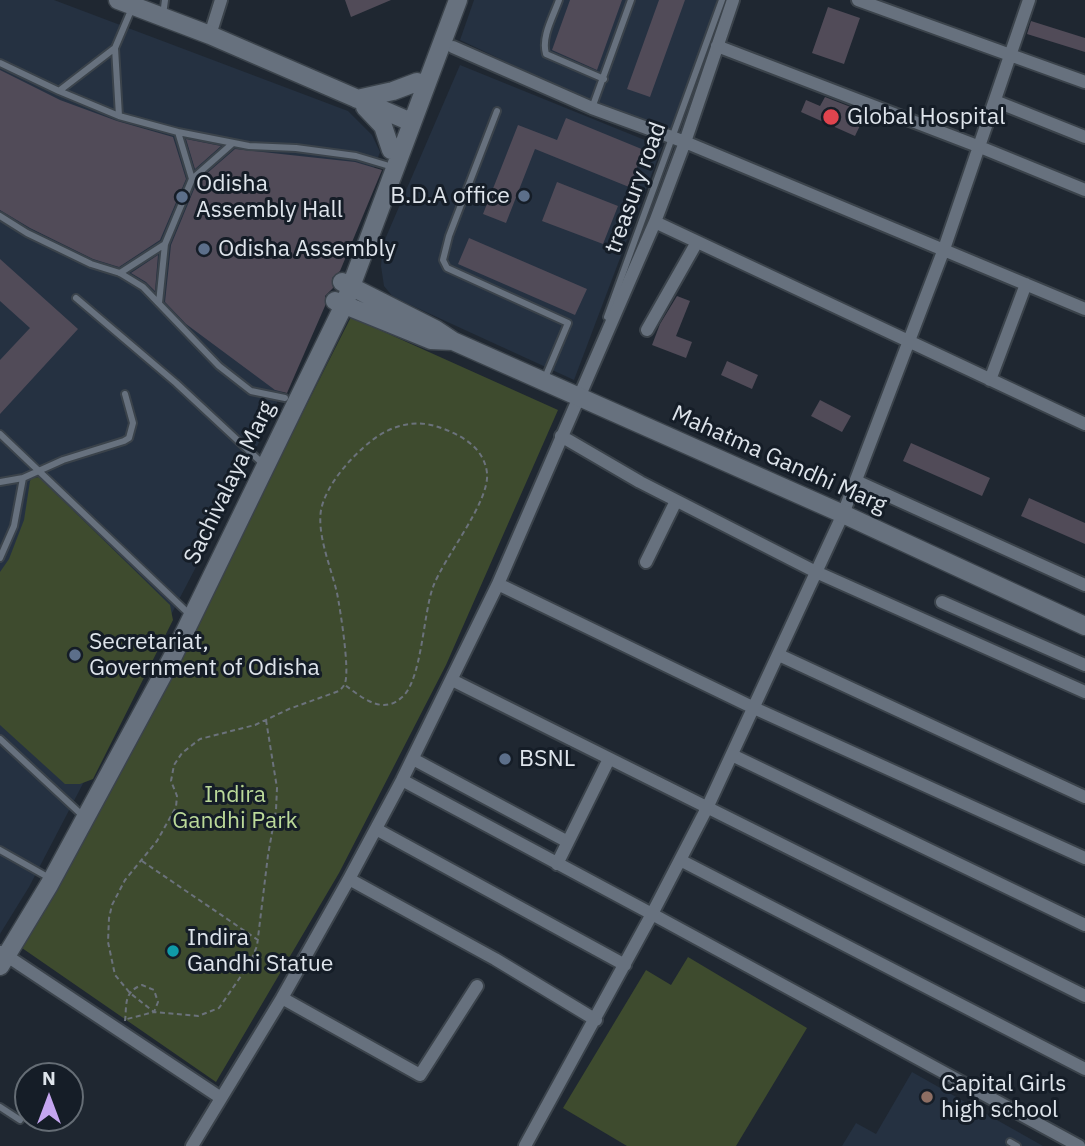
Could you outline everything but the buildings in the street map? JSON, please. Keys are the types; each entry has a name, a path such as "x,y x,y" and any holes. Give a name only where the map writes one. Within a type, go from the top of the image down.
{"street":[{"path":"210,35 221,0"},
{"name":"Sachivalaya Marg","path":"2,956 49,885 173,656 347,284 407,120 417,82 447,0"},
{"name":"Sachivalaya Marg","path":"347,284 389,158 443,43 458,0"},
{"path":"192,1146 282,998 376,830 498,584 655,222 679,140 733,0"},
{"path":"858,0 1085,82"},
{"path":"525,1146 596,1020 707,808 843,514 910,343 1029,0"},
{"path":"125,3 164,8 210,35 407,120"},
{"path":"717,46 1085,190"},
{"path":"453,47 592,108 679,140 1085,309"},
{"path":"357,99 393,91 417,82"},
{"path":"357,99 383,126 389,158"},
{"path":"995,101 1085,137"},
{"path":"655,222 1085,424"},
{"path":"647,330 697,242"},
{"name":"Mahatma Gandhi Marg","path":"347,284 453,341 544,382 580,393 1085,626"},
{"path":"990,380 1026,284"},
{"name":"Sachivalaya Marg","path":"2,956 82,815 261,462 285,398 338,302"},
{"name":"Mahatma Gandhi Marg","path":"338,302 431,340 453,341"},
{"path":"561,436 676,501 816,572 1085,692"},
{"path":"856,481 1085,586"},
{"path":"646,562 676,501"},
{"path":"498,584 754,708 1085,858"},
{"path":"942,602 1085,665"},
{"path":"779,655 1085,797"},
{"path":"452,680 1085,996"},
{"path":"732,755 1085,925"},
{"path":"413,759 568,842"},
{"path":"557,864 610,759"},
{"path":"402,780 1079,1146"},
{"path":"376,830 625,965"},
{"path":"680,860 1085,1069"},
{"path":"349,879 495,959 596,1020"},
{"path":"2,956 221,1098"},
{"path":"282,998 420,1075 477,986"}],"lane":[{"path":"559,0 545,38 546,54 604,79"},
{"path":"592,108 632,0"},
{"name":"treasury road","path":"580,393 679,140 722,0"},
{"path":"119,116 115,48 125,3"},
{"path":"59,91 115,48"},
{"path":"0,63 119,116 178,132 233,143 389,158"},
{"path":"497,111 449,236 443,260 447,268 568,323 544,382"},
{"path":"178,132 192,179"},
{"path":"159,303 164,244 192,179 233,143"},
{"path":"0,216 27,233 91,264 120,272 144,287 219,366 251,391 285,398"},
{"path":"120,272 164,244"},
{"path":"76,298 176,383 261,462"},
{"path":"0,482 23,478 63,460 130,438 133,423 124,394"},
{"path":"0,434 186,611"},
{"path":"0,558 15,526 23,478"},
{"path":"0,739 82,815"},
{"path":"0,850 46,877"}],"path":[{"path":"154,1012 115,975 108,942 109,918 112,905 125,880 158,841 176,807 177,796 171,773 182,753 200,738 255,725 339,691 345,685 347,671 338,596 320,522 328,490 361,449 387,429 405,425 434,426 477,448 483,457 487,474 484,491 439,573 430,597 412,682 401,699 392,704 376,705 345,685"},
{"path":"154,1012 158,1002 154,990 142,985 130,992 125,1001 126,1020 154,1012 198,1016 219,1008 250,963 258,940 277,799 274,761 266,720"},
{"path":"141,860 258,940"}],"shaded area":[{"path":"0,0 54,0 348,111 372,135 380,152 335,274 245,473 29,887 0,934"},
{"path":"474,0 717,0 674,134 604,108 460,40"},
{"name":"B.D.A office","path":"460,65 662,147 574,380 393,297 384,286 381,266 383,244"},
{"name":"Capital Girls high school","path":"912,1072 1043,1146 842,1146 856,1123 876,1134"}],"green space":[{"name":"Indira Gandhi Park","path":"351,317 558,410 446,665 339,873 216,1082 22,948 194,627"},
{"path":"39,477 170,605 173,620 93,779 80,784 65,784 0,725 0,572 9,559 24,520 30,481"},
{"path":"688,957 807,1028 736,1146 627,1146 563,1108 646,970 671,985"}],"place":[{"name":"Global Hospital","path":"831,117"},
{"name":"B.D.A office","path":"524,196"},
{"name":"Odisha Assembly Hall","path":"182,197"},
{"name":"Odisha Assembly","path":"204,249"},
{"name":"Secretariat, Government of Odisha","path":"75,655"},
{"name":"BSNL","path":"505,759"},
{"name":"Indira Gandhi Statue","path":"173,951"},
{"name":"Capital Girls high school","path":"927,1097"}]}
